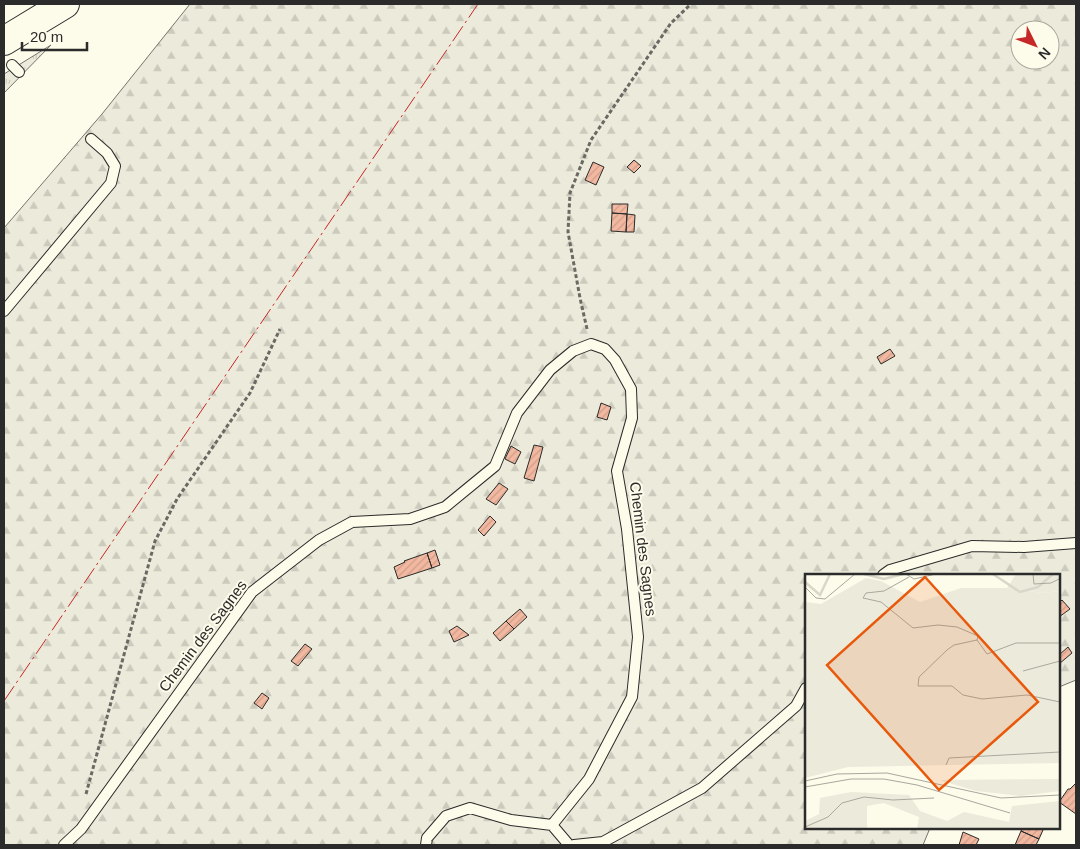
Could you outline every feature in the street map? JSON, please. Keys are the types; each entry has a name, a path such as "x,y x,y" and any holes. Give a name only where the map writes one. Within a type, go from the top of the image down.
{"highway":[{"path":"11,59 65,4"}],"lane":[{"path":"4,311 111,183 116,166 107,153 91,139"},
{"name":"Chemin des Sagnes","path":"64,845 81,829 252,592 319,540 352,522 410,519 445,507 495,466 516,413 550,370 573,351 591,344 606,349 615,360 631,389 632,418 617,471 627,529 638,637 632,697 589,779 552,825"},
{"path":"884,574 890,570 972,546 1024,547 1076,543"},
{"path":"574,845 603,842 702,788 796,706 805,690"},
{"path":"426,845 427,838 446,816 470,808 511,820 552,825 569,845"}],"path":[{"path":"591,344 580,298 568,232 570,193 591,140 671,23 691,4"},
{"path":"81,829 82,807 155,541 177,499 250,393 280,329"}],"green space":[{"path":"190,4 1076,4 1076,680 1060,687 1060,574 805,574 805,829 930,829 923,845 4,845 4,228 102,114"},
{"path":"51,45 4,93 4,74"}],"building":[{"path":"634,160 641,166 634,173 627,167"},
{"path":"593,162 604,167 596,185 585,180"},
{"path":"612,204 628,204 627,214 612,213"},
{"path":"612,213 627,214 626,232 611,231"},
{"path":"627,214 635,215 634,232 626,232"},
{"path":"890,349 895,356 881,364 877,357"},
{"path":"601,403 611,407 607,420 597,417"},
{"path":"534,445 543,447 534,481 524,478"},
{"path":"511,446 521,452 515,464 505,459"},
{"path":"499,483 508,489 496,505 486,499"},
{"path":"490,516 496,522 484,536 478,530"},
{"path":"435,550 440,565 432,568 427,553"},
{"path":"427,553 432,568 398,579 394,567 404,561"},
{"path":"1062,600 1070,609 1060,616 1060,602"},
{"path":"520,609 527,617 514,629 506,621"},
{"path":"506,621 514,629 500,641 493,633"},
{"path":"457,626 469,635 454,642 449,631"},
{"path":"305,644 312,649 298,666 291,661"},
{"path":"1068,647 1072,653 1060,663 1060,654"},
{"path":"262,693 269,698 262,709 254,703"},
{"path":"1076,783 1076,814 1060,803 1068,789"},
{"path":"1022,829 1043,830 1039,839 1021,831"},
{"path":"1021,831 1039,839 1036,845 1015,845"},
{"path":"963,832 979,839 976,845 959,845"}],"power":[{"path":"4,701 478,4"}]}
